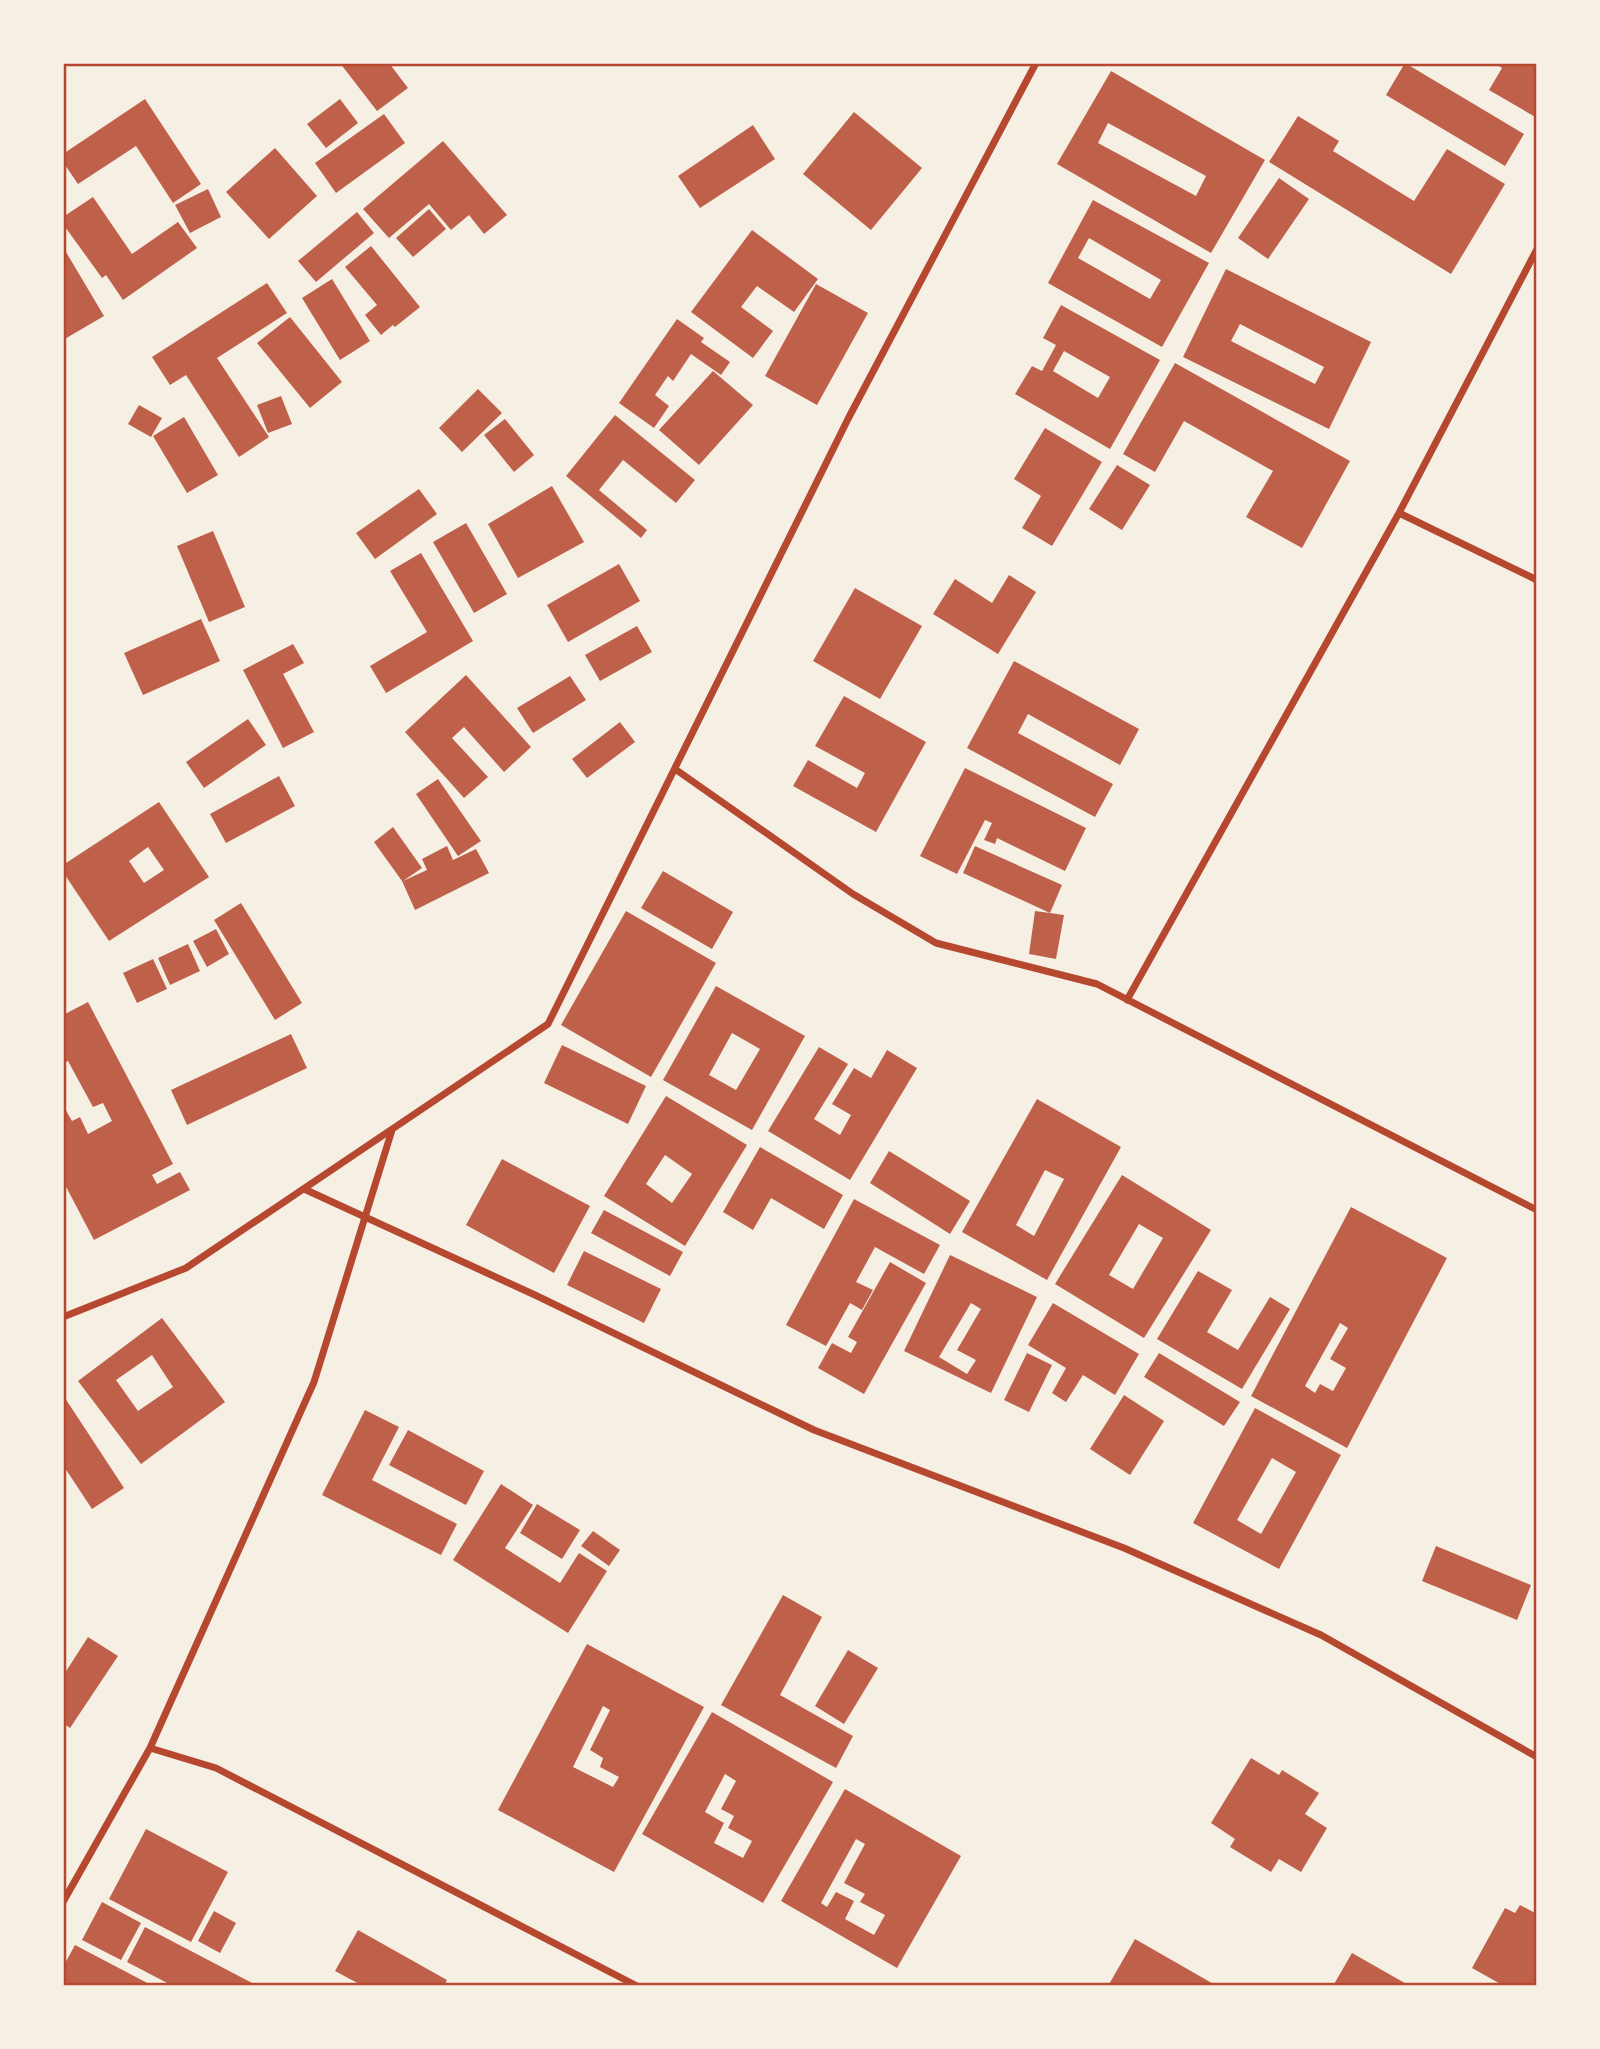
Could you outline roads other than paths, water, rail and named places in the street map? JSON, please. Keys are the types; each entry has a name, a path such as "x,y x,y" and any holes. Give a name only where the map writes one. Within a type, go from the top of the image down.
{"street":[{"path":"63,1317 186,1268 548,1024 849,417 1036,63"},
{"path":"1126,1000 1399,513 1537,249"},
{"path":"1399,513 1537,580"},
{"path":"675,769 853,894 936,943 1097,984 1537,1210"},
{"path":"63,1902 150,1748 314,1382 392,1129"},
{"path":"304,1189 535,1295 814,1430 1124,1548 1321,1635 1537,1757"},
{"path":"150,1748 216,1768 637,1986"},
{"path":"610,1986 615,1976"}]}
